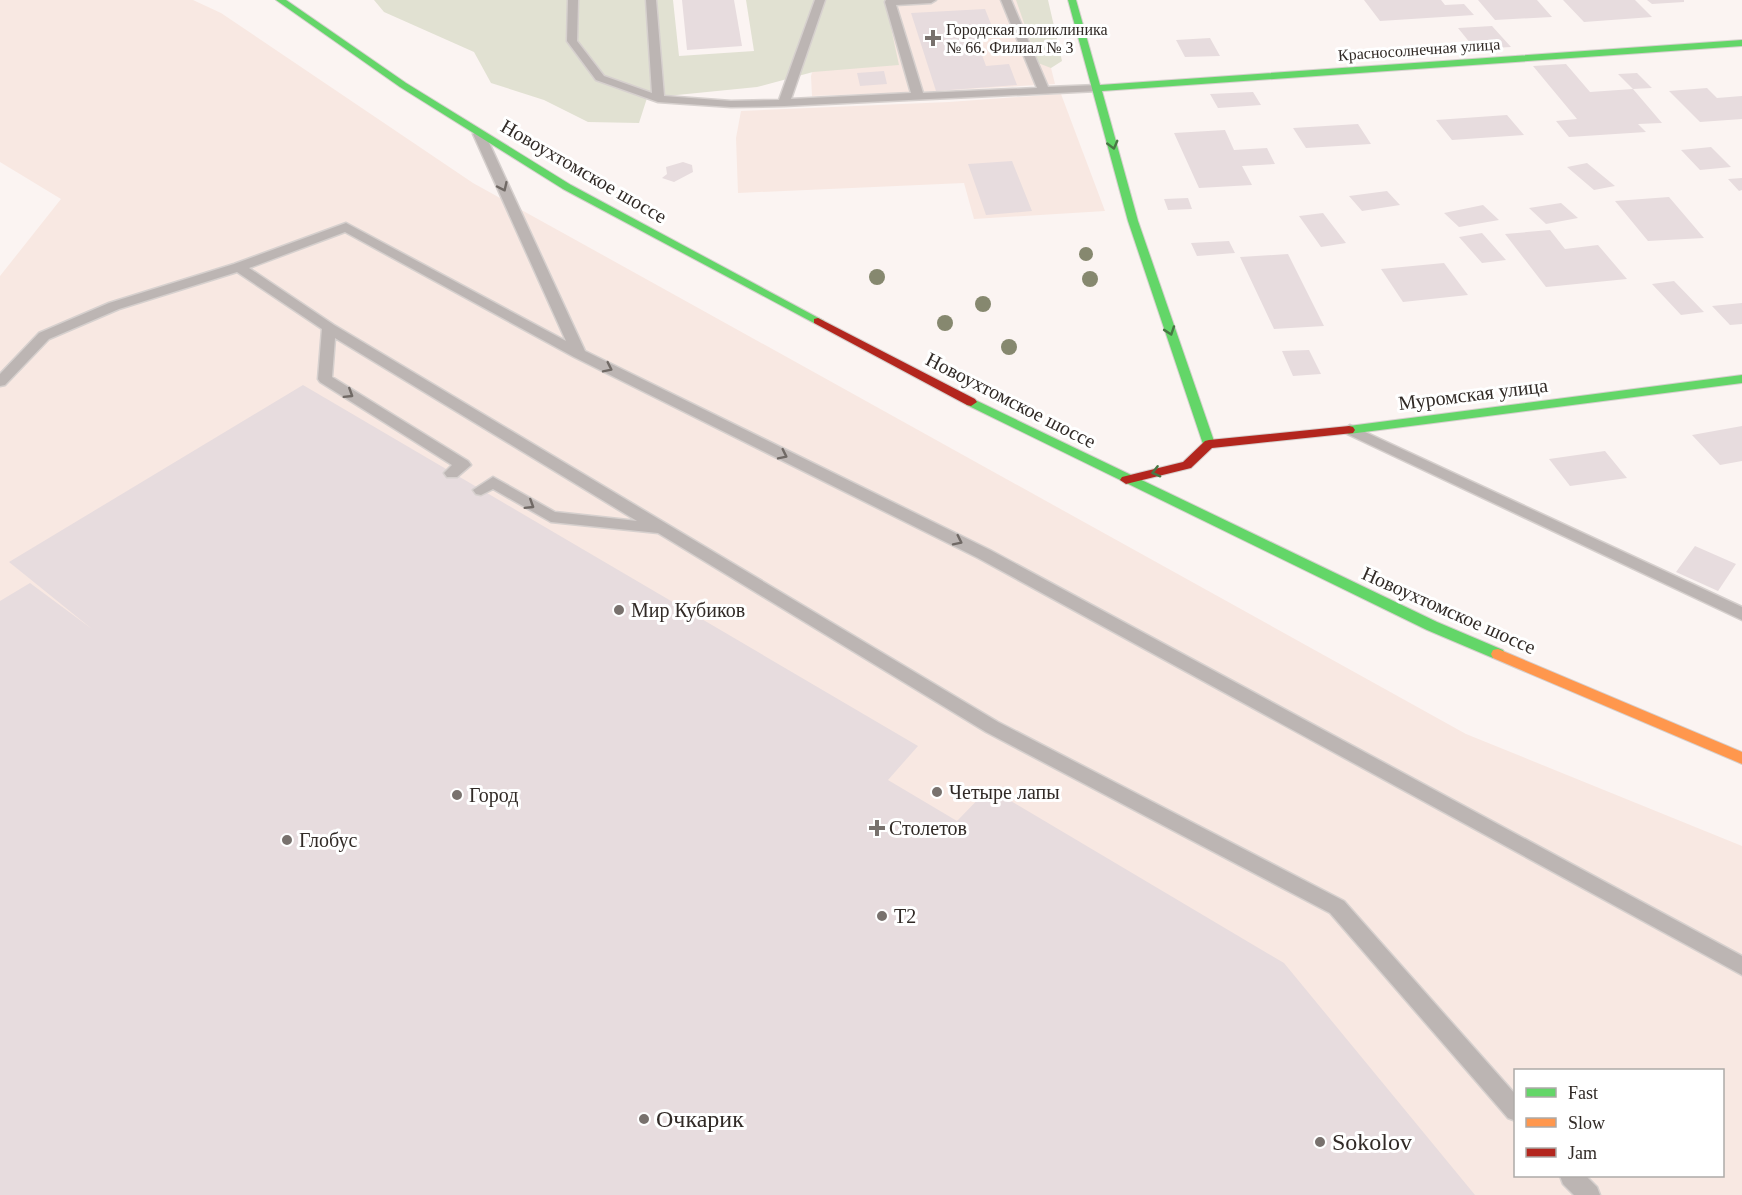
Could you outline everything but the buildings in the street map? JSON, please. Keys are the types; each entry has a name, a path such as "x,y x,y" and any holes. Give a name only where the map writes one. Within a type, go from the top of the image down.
{"street":[{"name":"Новоухтомское шоссе","path":"280,0 403,86 567,187 1006,421 1432,626 1742,758"},
{"name":"Новоухтомское шоссе","path":"286,0 298,11"},
{"path":"1072,0 1133,222 1209,444 1187,465 1126,480"},
{"name":"Красносолнечная улица","path":"1098,88 1742,43"},
{"name":"Муромская улица","path":"1209,444 1350,430 1742,379"}],"lane":[{"path":"573,0 572,41 600,78 658,99 731,104 784,103 1098,88"},
{"path":"651,0 658,99"},
{"path":"784,103 820,0"},
{"path":"918,97 890,2 931,0"},
{"path":"1006,0 1044,91"},
{"path":"479,134 579,354"},
{"path":"0,382 44,336 114,306 239,267 346,227 579,354 984,554 1742,966"},
{"path":"239,267 329,328 992,727 1337,907 1514,1111"},
{"path":"329,328 325,379 463,465 452,473"},
{"path":"1350,430 1742,614"},
{"path":"481,490 493,482 550,517 662,529"},
{"path":"1573,1177 1588,1195"}],"shaded area":[{"path":"0,0 193,0 221,13 473,183 1466,734 1742,846 1742,1195 0,1195 0,276 61,199 0,162"},
{"path":"374,0 673,0 679,56 754,51 746,0 885,0 899,65 813,72 757,87 647,98 639,123 588,122 544,100 491,83 474,52 384,12"},
{"name":"Городская поликлиника № 66. Филиал № 3","path":"834,0 1034,0 1055,84 812,96 811,76"},
{"path":"1016,0 1048,0 1062,61 1051,68 1038,63"},
{"path":"1061,94 1105,211 974,219 964,183 738,193 736,138 741,111 949,102"}],"traffic: fast":[{"path":"280,0 403,85 567,187 818,321"},
{"path":"1072,0 1133,221 1209,444"},
{"path":"1098,88 1742,43"},
{"path":"1349,430 1742,379"},
{"path":"971,402 1432,626 1498,654"}],"traffic: slow":[{"path":"1498,654 1742,758"}],"traffic: jam":[{"path":"818,321 971,402"},
{"path":"1126,480 1187,465 1209,444 1349,430"}],"place":[{"name":"Городская поликлиника № 66. Филиал № 3","path":"933,38"},
{"name":"Мир Кубиков","path":"619,610"},
{"name":"Четыре лапы","path":"937,792"},
{"name":"Город","path":"457,795"},
{"name":"Столетов","path":"877,828"},
{"name":"Глобус","path":"287,840"},
{"name":"T2","path":"882,916"},
{"name":"Очкарик","path":"644,1119"},
{"name":"Sokolov","path":"1320,1142"}]}
